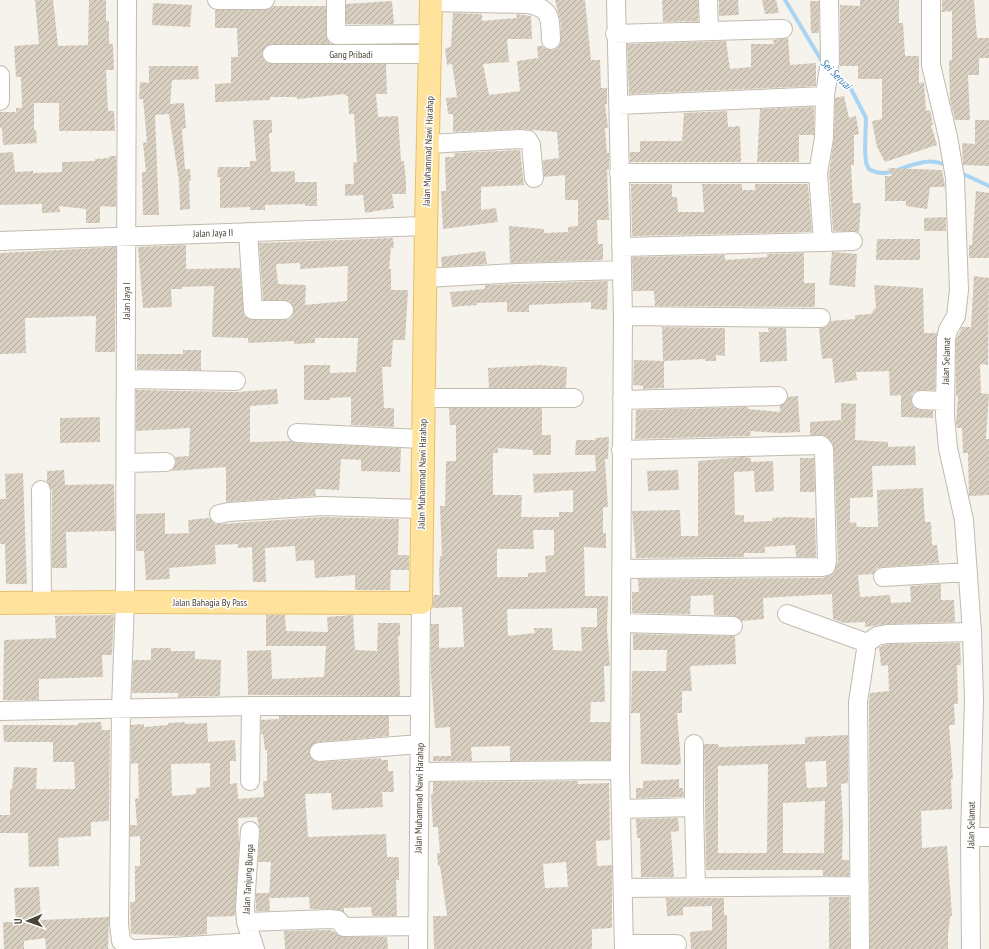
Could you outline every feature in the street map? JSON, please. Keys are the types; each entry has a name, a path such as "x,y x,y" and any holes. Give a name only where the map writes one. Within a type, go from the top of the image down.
{"main road":[{"name":"Jalan Muhammad Nawi Harahap","path":"421,604 422,439 431,1"},
{"name":"Jalan Bahagia By Pass","path":"0,603 125,602 421,604"}],"street":[{"name":"Jalan Jaya I","path":"127,0 125,602 121,708 119,924 121,941 130,949 138,949"},
{"path":"217,0 265,0"},
{"path":"336,0 336,35 431,44"},
{"path":"616,0 615,34 622,270 620,770 624,947 677,944"},
{"path":"708,0 709,30"},
{"path":"823,242 818,173 824,138 825,96 829,67 829,0"},
{"name":"Jalan Selamat","path":"931,0 931,65 954,171 959,290 956,316 948,330 946,339 945,416 948,448 964,520 972,632 981,700 970,837 971,949"},
{"path":"431,1 528,4 540,7 546,11 550,20 551,40"},
{"path":"615,34 709,30 783,29"},
{"name":"Gang Pribadi","path":"272,54 431,44"},
{"path":"0,75 0,101"},
{"path":"618,105 825,96"},
{"path":"428,144 520,139 528,140 531,145 534,178"},
{"path":"619,174 818,173"},
{"name":"Jalan Jaya II","path":"0,241 426,226"},
{"path":"248,232 253,310 284,310"},
{"path":"621,246 853,241"},
{"path":"425,278 517,273 622,270"},
{"path":"622,316 821,318"},
{"path":"126,379 236,382"},
{"path":"622,400 778,396"},
{"path":"423,398 574,398"},
{"path":"921,400 945,401"},
{"path":"297,433 422,439"},
{"path":"621,569 822,567 826,566 827,561 824,449 821,445 622,450"},
{"path":"126,463 166,462"},
{"path":"41,490 42,603"},
{"path":"219,514 229,512 322,506 422,509"},
{"path":"883,577 968,572"},
{"name":"Jalan Muhammad Nawi Harahap","path":"418,949 421,604"},
{"path":"787,614 867,643"},
{"path":"621,623 733,626"},
{"path":"860,949 858,702 867,643 877,636 887,634 972,632"},
{"path":"250,781 251,706"},
{"path":"0,711 251,706 420,706"},
{"path":"319,752 420,744"},
{"path":"694,744 696,887"},
{"path":"419,772 620,770"},
{"path":"621,809 694,808"},
{"name":"Jalan Tanjung Bunga","path":"250,831 245,907 246,922 254,945"},
{"path":"970,837 989,837"},
{"path":"623,888 860,886"},
{"path":"246,922 330,919 338,920 344,927 418,926"},
{"path":"138,949 254,945"}],"building":[{"path":"35,0 53,0 58,46 88,45 89,0 106,0 106,21 109,21 109,44 113,44 114,70 106,70 108,111 114,111 115,131 59,131 59,103 34,103 34,130 36,130 37,143 3,145 2,128 0,128 0,112 16,112 16,108 22,108 21,77 16,77 14,46 39,44"},
{"path":"555,0 585,0 591,60 600,60 601,88 607,88 607,104 605,104 608,128 605,128 607,153 609,153 609,170 607,170 609,220 597,220 598,244 603,244 603,260 510,263 509,226 544,229 544,233 568,232 568,227 578,226 578,200 565,200 565,175 544,177 543,160 559,158 557,132 520,129 453,132 453,114 448,114 446,98 457,97 452,64 447,65 445,48 451,47 453,13 482,14 482,21 517,18 516,14 531,16 532,39 507,39 509,62 483,64 489,95 520,91 517,61 538,58 537,46 542,46 546,49 552,50 557,49 560,45 561,24"},
{"path":"662,0 698,0 698,21 663,22"},
{"path":"719,0 738,0 739,15 719,16"},
{"path":"762,0 776,0 779,13 765,14"},
{"path":"860,0 899,0 899,23 903,23 905,56 919,56 919,83 924,82 926,111 930,110 933,125 931,125 937,145 885,162 877,147 872,121 882,119 882,79 858,79 858,66 840,66 840,5 860,6"},
{"path":"942,0 974,0 977,38 989,38 989,58 979,58 979,75 968,75 970,120 955,120 950,100 949,60 952,60 952,11 942,12"},
{"path":"392,1 394,24 346,24 346,4"},
{"path":"810,1 819,1 819,33 811,33"},
{"path":"153,3 192,5 190,27 152,25"},
{"path":"274,6 326,6 326,35 330,44 267,45 262,54 263,59 267,63 386,64 387,94 376,94 378,117 398,116 401,161 404,161 406,182 406,194 392,194 394,208 365,213 363,195 345,196 345,184 354,184 353,163 357,162 354,114 349,114 348,96 345,94 297,99 297,97 270,97 270,100 215,102 215,84 231,83 231,57 238,57 237,28 215,28 215,10 265,10"},
{"path":"788,38 790,65 816,63 816,86 629,94 627,44 726,41 730,69 751,67 751,44 774,44 773,40"},
{"path":"149,66 198,66 199,79 172,80 170,104 184,103 186,128 182,129 185,169 190,169 190,209 180,210 179,182 169,114 155,115 159,215 143,215 142,172 146,172 143,143 147,142 143,99 139,99 140,82 149,83"},
{"path":"844,96 849,118 856,116 859,134 854,135 854,165 851,165 853,203 861,203 859,232 833,231 829,174 834,138 835,98"},
{"path":"814,107 814,135 799,135 799,162 757,162 760,109"},
{"path":"727,111 728,127 740,126 741,162 630,162 630,152 640,152 640,141 682,141 684,113"},
{"path":"253,120 272,120 272,133 269,133 271,172 295,171 295,182 317,182 317,206 305,206 305,204 265,205 265,210 250,210 250,207 220,208 220,177 217,177 218,167 250,167 250,161 256,161"},
{"path":"975,120 989,120 989,166 963,165 962,143 975,144"},
{"path":"520,150 524,185 481,187 481,210 496,208 498,222 443,229 441,191 446,191 445,157 455,157 454,153"},
{"path":"13,152 15,172 33,171 33,173 62,172 62,162 95,161 95,159 116,156 116,207 100,206 100,223 86,223 86,209 59,206 60,212 42,213 42,204 0,205 0,153"},
{"path":"888,168 942,170 945,187 930,187 927,209 906,206 906,201 885,201 885,176 892,176"},
{"path":"631,184 672,184 672,197 677,197 678,212 704,212 702,184 742,184 742,190 755,190 755,184 808,184 812,232 632,236"},
{"path":"976,191 989,193 989,258 969,258 969,245 972,245"},
{"path":"946,217 946,231 924,231 924,218"},
{"path":"393,238 394,248 391,248 389,269 391,269 391,290 408,290 405,340 393,340 391,367 382,367 384,408 394,408 394,427 351,425 351,397 330,398 330,400 304,400 304,365 330,365 330,373 356,372 358,338 315,338 315,343 294,344 294,341 248,343 248,338 212,337 214,286 181,287 182,289 171,289 172,307 143,308 138,247 186,245 186,269 240,268 244,316 253,320 290,319 294,310 290,301 263,300 259,243","holes":["300,263 300,269 348,266 347,301 305,305 306,285 278,284 276,264"]},
{"path":"877,239 920,239 920,260 876,260"},
{"path":"116,247 115,352 95,352 96,316 25,318 26,353 0,354 0,253"},
{"path":"485,251 487,264 442,267 441,257"},
{"path":"832,252 857,254 855,287 829,285"},
{"path":"804,253 804,283 815,283 815,307 655,306 654,291 633,291 632,257 725,255 725,260 767,257 767,254"},
{"path":"974,276 989,278 988,365 980,364 981,393 989,394 986,439 989,439 989,495 969,496 968,453 963,453 962,428 957,428 956,422 958,396 956,396 956,340 962,327 971,327"},
{"path":"608,281 607,310 591,309 591,302 529,305 529,312 507,312 507,302 476,303 477,305 452,307 450,292 485,289 485,285"},
{"path":"874,285 923,288 924,333 937,333 935,390 916,391 912,394 911,400 912,405 916,409 933,411 933,418 901,417 901,395 890,396 889,371 856,372 857,380 835,383 832,358 822,359 819,328 826,327 831,321 855,319 855,315 871,314 876,307"},
{"path":"662,327 725,328 725,356 716,355 716,361 705,361 705,359 664,361 664,388 643,389 643,386 633,385 634,360 663,361"},
{"path":"768,328 786,328 787,361 760,362 759,332 769,332"},
{"path":"183,350 201,350 201,370 137,369 137,354 183,354"},
{"path":"540,365 567,367 566,388 489,388 488,368"},
{"path":"277,389 278,404 250,406 250,442 290,441 296,443 401,448 400,472 361,471 361,460 341,459 339,490 315,489 316,496 226,502 226,467 172,471 176,462 175,457 189,456 190,428 136,431 136,390 236,392"},
{"path":"798,396 800,432 778,433 750,431 751,436 635,439 636,410 748,407 748,409 780,412 780,406 787,401 788,397"},
{"path":"841,403 856,404 855,440 888,442 888,447 915,446 916,465 872,466 873,497 850,498 850,523 856,522 857,527 878,527 877,490 923,488 925,522 931,522 932,545 937,545 939,563 882,567 877,568 873,574 858,575 860,597 890,595 891,603 911,602 910,586 941,584 941,600 954,600 955,622 887,624 865,627 865,622 844,623 833,619 832,594 763,598 764,619 742,621 734,616 714,615 713,595 691,596 690,614 632,613 632,592 639,592 638,579 822,578 833,574 838,561 834,449 832,443 826,436 810,435 810,422 841,420"},
{"path":"449,408 542,408 542,435 551,435 551,455 533,455 533,450 498,448 498,453 493,453 493,495 522,495 521,517 559,517 559,512 573,512 573,490 534,493 533,474 596,471 595,455 575,455 576,440 595,440 595,438 609,437 608,459 605,459 608,507 603,507 603,533 606,533 606,548 584,547 585,596 608,596 607,629 610,666 604,666 605,702 591,702 590,722 610,722 610,760 510,761 510,746 471,747 472,761 433,761 433,756 451,756 450,727 435,728 431,675 431,624 439,624 439,648 464,647 462,607 432,608 434,595 440,595 439,573 440,556 442,556 440,506 445,506 446,461 456,461 456,425 450,425","holes":["533,530 554,530 554,555 545,556 546,572 528,573 528,577 497,577 497,549 534,549","597,608 597,627 581,627 582,651 553,650 552,628 534,628 535,633 508,636 507,609"]},
{"path":"100,417 100,442 60,443 60,418"},
{"path":"743,457 751,458 751,462 773,461 774,491 755,492 754,471 734,472 735,515 744,515 744,522 772,521 772,518 786,517 815,518 816,557 796,557 795,545 765,547 765,553 744,553 744,557 636,558 632,511 680,510 681,536 698,536 698,461"},
{"path":"800,458 814,458 815,492 800,492"},
{"path":"64,470 65,485 114,484 115,531 66,532 67,568 52,568 52,490 47,482 47,471"},
{"path":"678,470 679,490 648,491 647,471"},
{"path":"23,473 27,584 6,584 5,544 0,544 0,499 6,499 5,474"},
{"path":"165,513 165,534 189,533 188,520 210,518 215,524 322,517 399,519 398,555 409,555 409,570 391,570 390,590 355,590 355,575 315,578 314,560 296,561 295,546 265,548 266,582 253,582 252,547 238,548 238,544 215,545 216,564 169,568 170,579 146,580 144,551 136,551 136,514"},
{"path":"114,615 112,655 102,655 103,677 39,679 39,700 3,700 4,640 56,638 55,616"},
{"path":"266,615 285,615 286,631 328,632 327,617 353,615 355,650 377,651 378,623 400,623 400,636 398,636 400,696 248,695 247,651 271,650 272,679 324,677 326,646 266,646"},
{"path":"633,634 735,636 736,664 690,666 692,691 682,691 682,713 677,713 681,763 678,765 641,764 640,713 631,713 632,671 666,671 667,650 633,650"},
{"path":"960,643 961,665 957,665 958,704 954,704 955,725 949,725 953,779 951,779 952,809 921,811 922,848 947,846 952,916 950,916 948,949 870,949 869,703 870,693 889,691 888,665 881,666 879,647 888,644"},
{"path":"151,648 171,648 171,651 195,651 195,659 221,660 220,696 178,697 178,693 132,693 133,660 151,660"},
{"path":"279,716 389,716 389,736 318,742 313,744 309,752 311,758 319,762 381,758 381,760 388,760 388,771 393,771 394,792 382,792 383,807 332,810 331,793 305,794 308,837 386,834 387,857 399,857 399,880 396,880 397,916 372,916 371,907 344,908 344,912 331,909 310,909 309,897 269,898 271,862 258,862 260,832 257,817 238,818 239,843 235,916 207,917 207,934 186,936 131,934 130,902 135,902 135,866 140,866 140,836 130,837 130,825 137,825 135,799 139,798 138,763 131,764 131,725 144,724 144,727 168,725 168,723 207,723 208,742 235,740 236,761 230,761 230,784 237,783 238,799 264,797 263,781 267,781 267,750 265,750 263,734 261,734 261,720 279,719","holes":["210,763 210,787 196,788 196,794 172,796 171,764"]},
{"path":"101,722 102,730 110,730 109,821 91,822 91,836 58,838 59,866 29,867 28,833 0,833 0,815 10,815 10,789 12,789 14,767 37,768 36,789 75,789 74,762 53,762 53,742 4,742 3,725 78,725 78,723"},
{"path":"848,735 848,783 841,784 843,826 842,860 849,860 849,876 823,876 823,870 706,870 704,744 718,744 719,747 805,744 805,737","holes":["826,761 827,787 807,788 805,762","768,764 767,853 718,853 718,766","825,801 824,853 783,853 783,803"]},
{"path":"679,779 679,788 683,788 684,797 636,798 636,788 643,788 643,781"},
{"path":"578,781 578,784 609,783 610,840 596,841 597,866 612,865 612,928 592,929 592,949 434,949 433,916 447,916 440,866 438,866 437,853 440,853 438,827 433,827 431,794 433,794 433,782","holes":["566,862 568,887 545,888 543,864"]},
{"path":"678,818 679,831 671,832 674,877 641,877 640,838 637,838 636,819"},
{"path":"39,887 41,920 109,917 108,949 46,949 45,938 24,941 24,949 4,949 3,922 16,922 14,888"},
{"path":"256,893 269,893 270,911 256,911"},
{"path":"829,897 849,897 850,949 829,949"},
{"path":"666,898 724,898 724,915 727,915 727,949 691,949 690,932 712,930 712,906 683,907 683,915 667,916"},
{"path":"330,930 344,937 387,937 388,949 285,949 284,931"}],"waterway":[{"name":"Sei Seruai","path":"785,0 823,63"},
{"name":"Sei Seruai","path":"833,73 850,87 866,118 865,148 866,163 869,169 878,173 887,173 925,162 936,162 947,166"},
{"name":"Sei Seruai","path":"959,172 989,186"}]}
